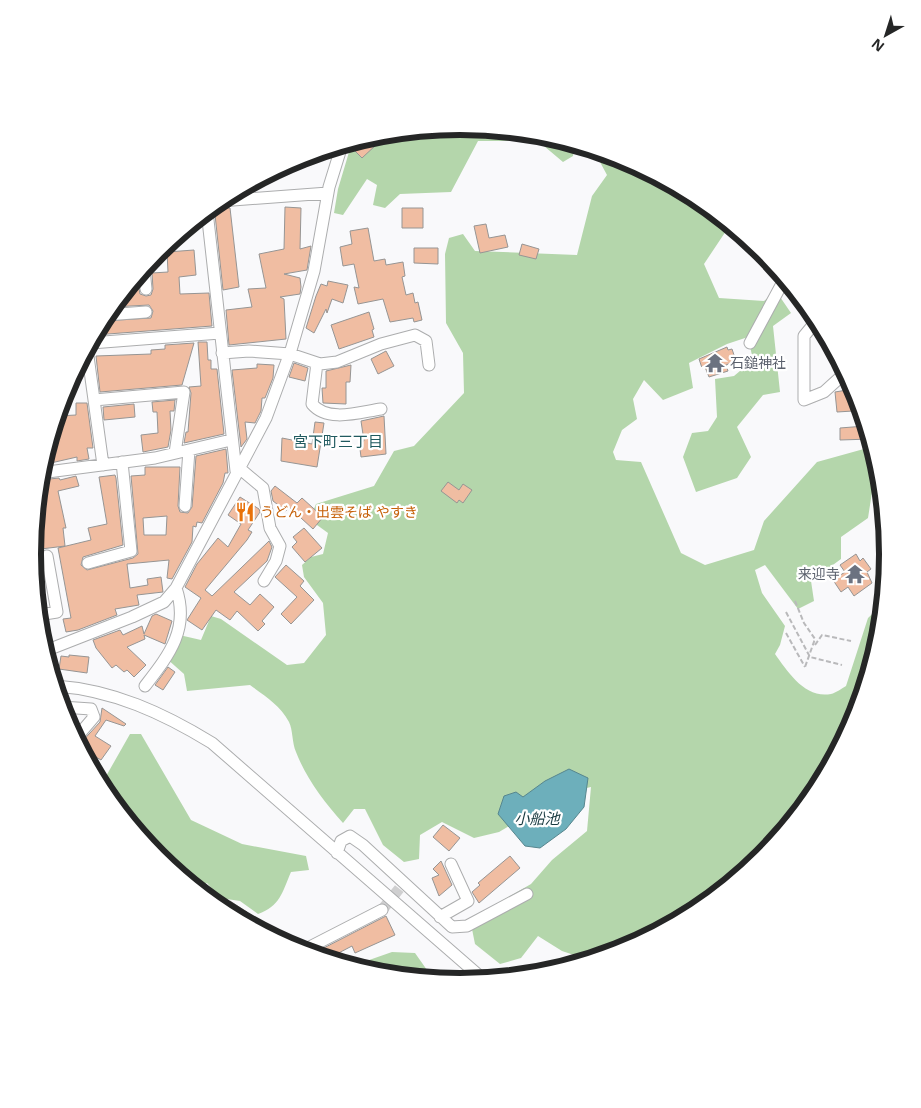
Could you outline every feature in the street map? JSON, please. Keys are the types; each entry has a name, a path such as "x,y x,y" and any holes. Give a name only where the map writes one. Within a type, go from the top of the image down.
{"street":[{"path":"52,647 164,602 176,588 237,469 266,418 290,354 314,270 328,193 340,153"},
{"path":"238,199 328,193"},
{"path":"208,219 231,440 237,469 263,488 268,505 270,528 280,546 276,561 264,581"},
{"path":"145,278 146,289"},
{"path":"750,343 781,285"},
{"path":"117,314 146,312"},
{"path":"812,326 804,336 804,400 824,392 841,377"},
{"path":"98,342 220,334"},
{"path":"222,352 249,351 290,354 317,363 337,362 381,344 415,335 426,341 429,365"},
{"path":"89,360 103,465"},
{"path":"317,363 312,404 318,410 326,414 341,414 381,409"},
{"path":"94,400 184,392 175,453"},
{"path":"49,472 175,453 231,440"},
{"path":"185,506 189,450"},
{"path":"88,563 131,551 122,462"},
{"path":"46,614 57,612 47,556"},
{"path":"146,686 172,650 178,632 181,603 176,588"},
{"path":"62,686 85,688 116,697 177,721 212,743 475,972"},
{"path":"71,708 91,709 94,717 81,732"},
{"path":"337,853 341,841 350,836 363,845 452,927 467,926 526,894"},
{"path":"440,917 468,901 451,864"},
{"path":"312,946 382,910"}],"path":[{"path":"795,601 804,623 815,639 814,647"},
{"path":"786,612 810,657 842,665"},
{"path":"786,633 805,667 822,635 851,641"}],"green space":[{"path":"433,136 488,136 531,141 478,141 451,192 400,194 385,208 373,205 377,185 367,179 343,215 334,213 338,189 350,150 352,149 406,138"},
{"path":"540,143 574,151 573,156 563,162"},
{"path":"598,158 646,178 670,191 693,205 727,230 704,264 719,298 764,301 776,291 791,313 773,326 780,392 763,395 737,427 751,457 737,478 696,492 683,457 692,433 708,431 717,417 715,379 734,376 753,360 748,337 727,344 689,363 693,388 663,400 644,380 633,399 637,419 622,430 613,452 616,460 641,462 681,553 705,565 754,550 764,521 817,462 866,448 874,482 868,518 841,537 841,559 811,581 814,601 798,609 765,565 755,570 762,593 785,626 780,645 775,654 798,683 813,692 831,694 846,686 868,618 876,611 872,636 858,689 837,739 824,764 776,830 737,869 693,903 646,930 621,941 577,957 562,951 538,936 521,958 500,964 475,944 470,919 531,884 552,860 587,831 591,787 565,793 499,832 474,838 442,822 420,835 419,859 404,862 383,845 365,809 354,809 343,823 329,807 300,762 289,722 272,701 250,685 187,691 184,674 166,658 175,634 201,640 211,616 221,619 287,665 304,663 326,635 323,603 304,577 302,565 311,557 323,554 328,533 317,525 312,514 316,504 374,486 394,451 414,446 464,393 463,353 446,323 445,254 449,238 463,234 475,251 577,255 592,196 607,175"},
{"path":"130,734 141,734 191,820 242,844 306,856 309,870 291,872 276,903 258,914 240,901 221,898 207,883 203,885 164,850 128,809 106,777"},
{"path":"392,952 415,953 427,972 406,970 364,962"}],"water":[{"name":"小船池","path":"569,769 588,778 584,807 566,829 540,848 525,846 498,814 504,796 516,792 523,797 545,781"}],"building":[{"path":"377,144 362,158 354,150 356,148"},
{"path":"285,207 301,208 300,249 311,246 307,270 284,274 300,278 301,287 300,294 280,297 284,299 286,339 229,345 226,310 252,307 248,289 266,288 259,254 284,249"},
{"path":"224,208 230,208 239,287 223,290 215,214"},
{"path":"402,208 423,208 423,228 402,228"},
{"path":"486,224 489,238 505,235 508,247 480,253 474,226"},
{"path":"368,228 374,261 385,259 386,265 403,262 405,276 402,277 406,295 413,293 415,303 418,302 422,320 414,322 413,318 390,322 383,299 358,304 354,287 359,288 354,264 343,266 340,247 352,244 350,231"},
{"path":"522,244 539,249 536,259 519,255"},
{"path":"414,248 438,248 438,264 414,263"},
{"path":"194,250 196,275 179,277 180,294 209,293 212,326 103,334 112,320 151,318 153,311 149,305 123,306 139,286 140,294 151,295 153,289 152,273 168,272 167,255 171,252"},
{"path":"328,281 348,285 343,303 332,299 327,313 326,309 314,333 306,328 321,284 327,286"},
{"path":"369,312 374,329 372,330 374,337 339,349 331,325"},
{"path":"198,342 207,342 208,360 211,360 211,369 217,369 224,434 184,443 186,432 188,432 191,393 189,387 201,386"},
{"path":"194,343 182,385 100,392 96,356 151,354 151,350 165,349 165,345"},
{"name":"石鎚神社","path":"727,347 728,350 732,349 735,358 732,359 733,362 726,365 728,371 709,377 705,367 702,368 699,359"},
{"path":"386,351 394,366 378,374 371,359"},
{"path":"294,363 308,368 305,381 289,377"},
{"path":"257,364 274,365 273,378 265,398 262,398 261,411 255,423 245,422 247,439 241,447 232,370 257,368"},
{"path":"351,365 350,382 346,382 346,404 323,403 322,388 326,388 326,371"},
{"path":"846,390 853,411 837,412 835,392"},
{"path":"175,400 174,411 170,411 171,430 168,447 143,452 141,435 158,433 157,412 153,412 152,402"},
{"path":"76,403 87,403 93,448 87,448 89,459 77,461 77,457 51,463 64,416 76,415"},
{"path":"134,404 135,417 104,420 103,407"},
{"path":"384,416 386,454 361,457 359,441 364,441 361,421"},
{"path":"315,422 324,423 317,467 281,461 282,438 312,444"},
{"path":"860,426 863,439 840,440 840,428"},
{"path":"226,449 228,473 225,473 223,483 202,523 197,522 196,527 193,526 192,542 172,579 167,578 169,560 127,564 130,588 148,585 147,579 161,577 163,592 137,595 139,605 115,609 117,615 78,630 66,632 63,619 71,618 58,548 91,540 88,528 107,524 99,477 115,475 123,545 83,557 81,565 87,570 133,558 138,554 131,476 145,475 145,467 180,467 178,506 180,512 188,513 192,507 196,456","holes":["167,516 166,535 144,535 143,518"]},
{"path":"76,476 79,486 58,491 66,528 63,528 65,546 41,549 48,479 59,478 60,480"},
{"path":"448,482 459,490 463,484 472,490 463,503 459,500 457,503 441,491"},
{"path":"275,486 297,503 302,498 323,517 313,529 289,507 286,511 273,501 271,491"},
{"path":"240,497 259,509 260,512 248,530 252,532 247,540 205,590 212,596 269,541 272,547 267,561 234,592 250,605 260,594 274,607 262,621 265,624 258,631 237,611 230,620 216,610 202,630 187,620 201,598 185,587 197,564 218,538 228,547 241,524 228,515"},
{"path":"304,528 322,548 305,562 292,547 297,542 293,537"},
{"name":"来迎寺","path":"856,554 860,561 863,558 871,569 867,572 872,583 854,596 848,587 841,592 833,580 845,572 840,565"},
{"path":"286,565 304,581 300,586 314,600 291,624 281,614 297,597 275,577"},
{"path":"156,614 172,621 165,644 144,635 145,639 127,647 146,665 134,677 127,670 124,672 116,665 112,668 96,648 93,640 120,630 123,635 142,626 144,634 152,616"},
{"path":"69,655 89,657 87,673 59,669 61,656 69,657"},
{"path":"168,667 175,672 163,690 155,685"},
{"path":"102,708 126,724 124,726 106,720 95,736 111,746 101,760 96,757 94,759 84,739 100,722"},
{"path":"443,825 460,838 449,851 433,837"},
{"path":"510,856 520,868 479,903 472,892 480,885 478,883"},
{"path":"441,861 452,885 439,896 432,878 439,875 433,869"},
{"path":"221,898 229,903 230,901 247,912 246,914"},
{"path":"386,916 395,935 355,953 352,946 336,954 321,949"}],"tunnel":[{"path":"382,910 403,884"}],"place":[{"name":"石鎚神社","path":"715,363"},
{"name":"うどん・出雲そば やすき","path":"245,512"},
{"name":"来迎寺","path":"855,574"}],"district":[{"name":"宮下町三丁目","path":"338,442"}]}
